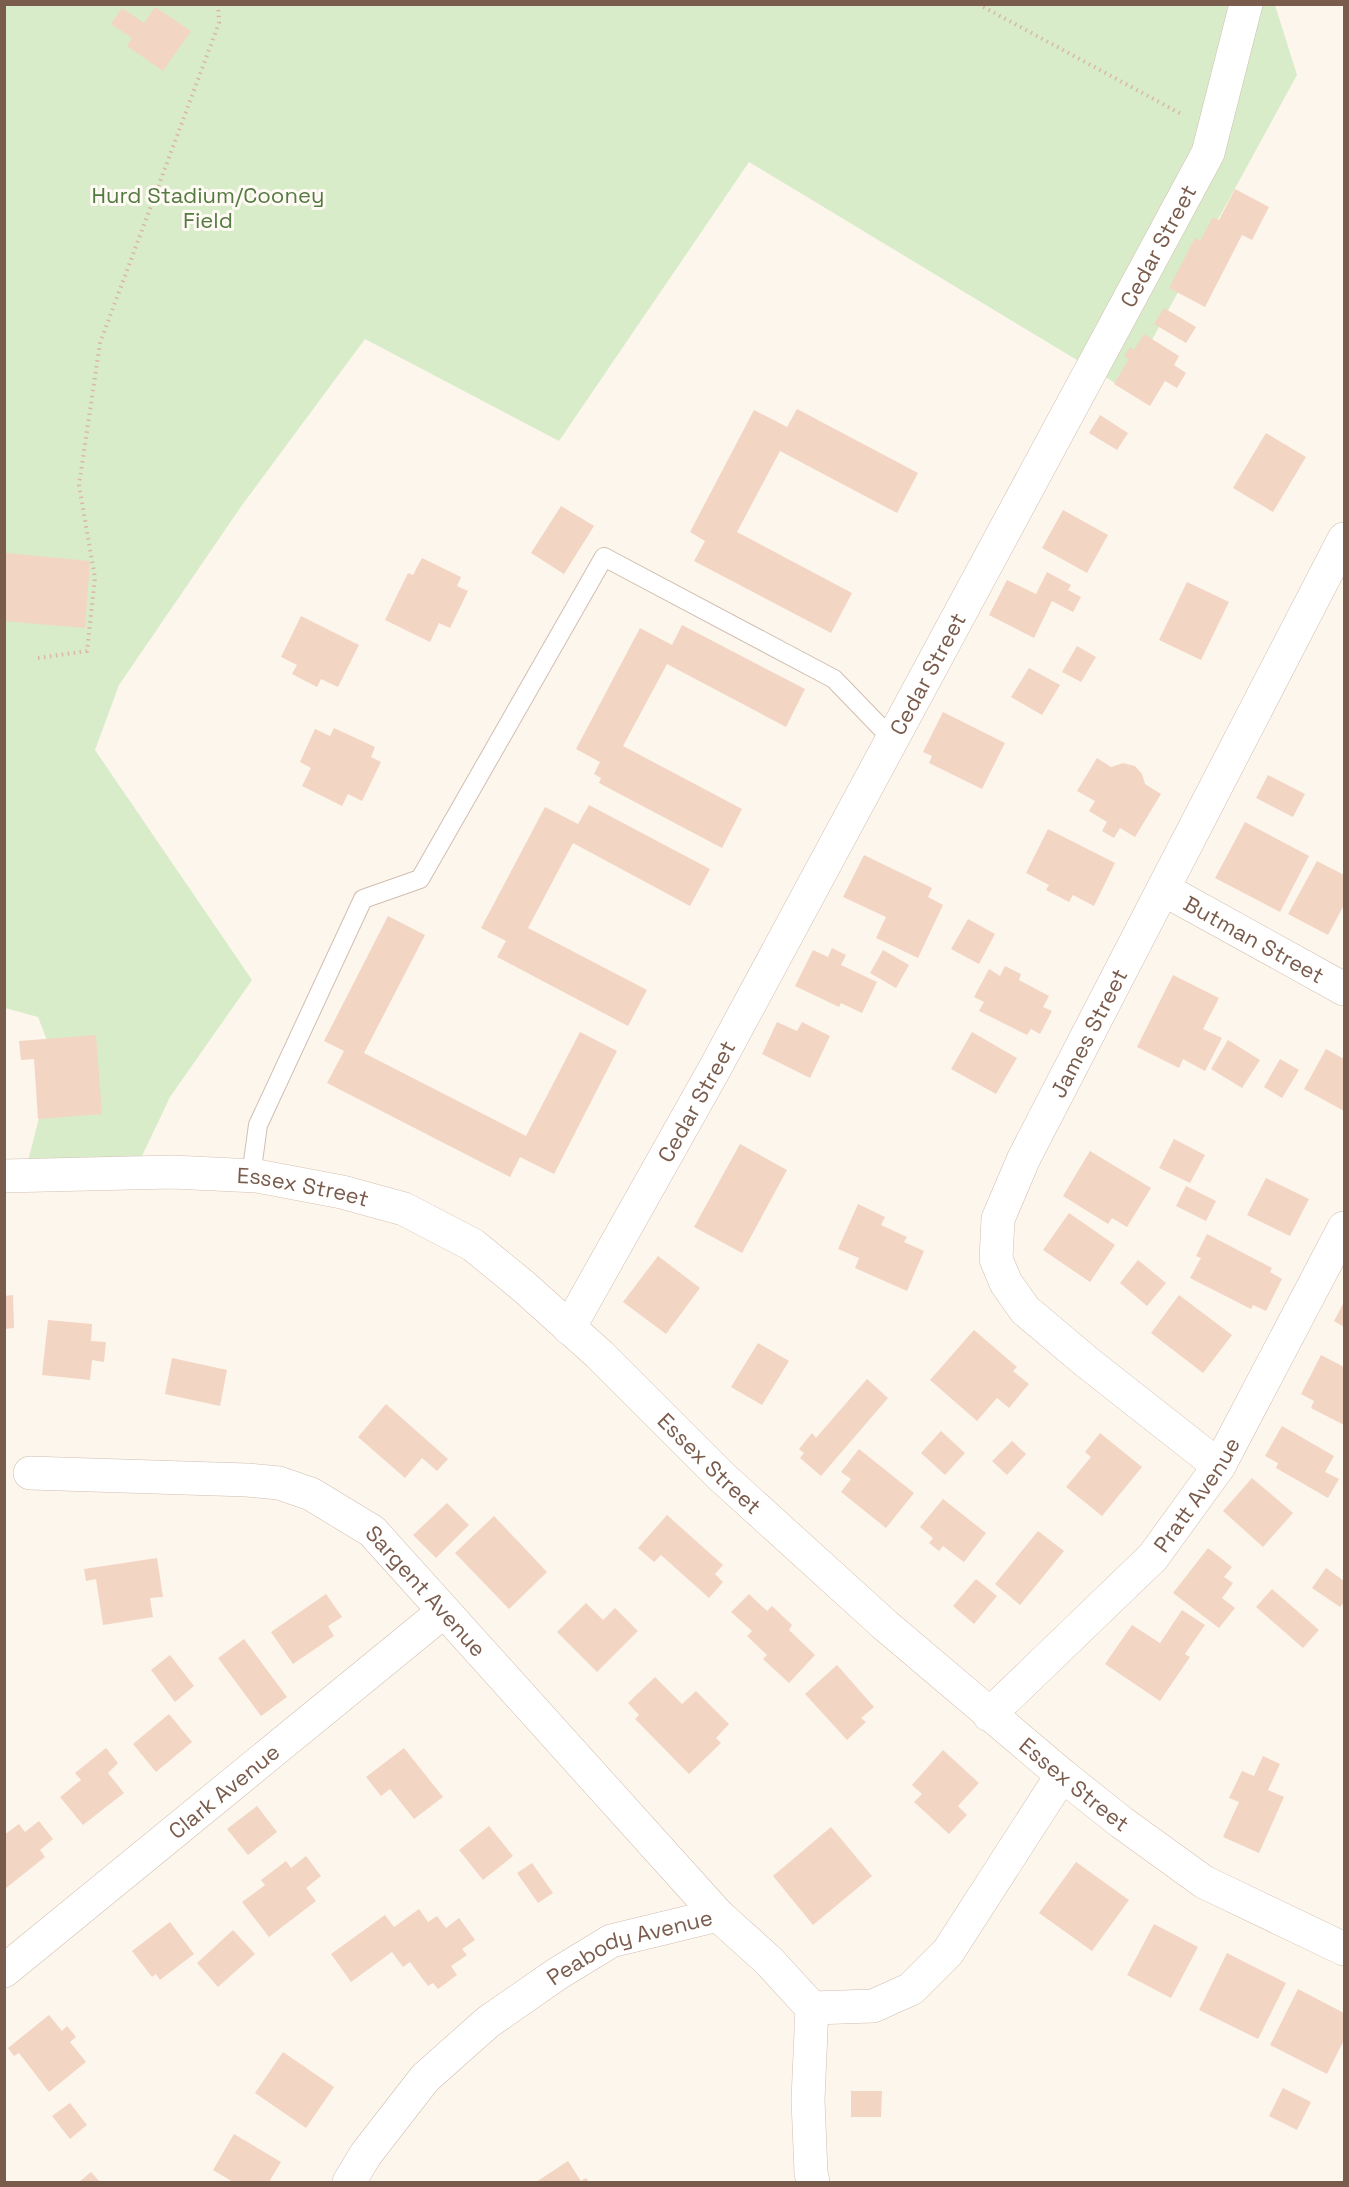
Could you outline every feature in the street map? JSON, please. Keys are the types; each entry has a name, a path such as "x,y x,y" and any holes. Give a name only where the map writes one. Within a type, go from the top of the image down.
{"street":[{"name":"Cedar Street","path":"569,1328 714,1070 1208,153 1246,4"},
{"name":"James Street","path":"1219,1466 1026,1310 1006,1282 996,1259 998,1219 1024,1158 1344,539"},
{"name":"Butman Street","path":"1163,889 1344,989"},
{"name":"Essex Street","path":"4,1176 172,1172 251,1176 342,1192 404,1209 473,1245 600,1355 722,1477 885,1625 1062,1775 1121,1822 1204,1882 1344,1949"},
{"name":"Pratt Avenue","path":"989,1715 1153,1557 1219,1466 1344,1228"},
{"name":"Sargent Avenue","path":"30,1473 279,1483 311,1494 372,1532 718,1915"},
{"name":"Clark Avenue","path":"4,1971 443,1612"},
{"path":"813,2182 808,2100 812,2008 873,2006 911,1989 948,1952 1062,1775"},
{"name":"Peabody Avenue","path":"349,2182 366,2154 425,2078 488,2022 557,1974 611,1941 718,1915 769,1961 812,2008"}],"lane":[{"path":"251,1176 258,1125 363,899 420,879 604,556 834,679 892,739"}],"path":[{"path":"38,658 87,651 95,578 79,485 100,343 219,23 218,4"},
{"path":"978,4 1213,131"}],"green space":[{"name":"Hurd Stadium/Cooney Field","path":"5,5 1275,5 1297,75 1125,389 749,162 559,441 365,339 240,508 119,685 95,750 252,980 170,1097 133,1175 27,1165 54,1059 38,1017 5,1008"}],"building":[{"path":"155,7 191,31 163,71 127,46 132,38 111,24 122,8 144,23"},
{"path":"1235,189 1269,207 1252,240 1242,235 1205,307 1169,288 1195,238 1200,241 1213,217 1219,220"},
{"path":"1164,308 1196,327 1186,343 1154,324"},
{"path":"1144,334 1179,356 1174,365 1186,373 1177,388 1165,381 1150,406 1114,384 1129,359 1124,356 1130,347 1134,350"},
{"path":"797,409 918,473 897,513 780,451 737,532 852,593 831,633 694,561 705,541 690,532 754,410 787,427"},
{"path":"1100,415 1128,433 1117,450 1089,433"},
{"path":"1266,433 1306,457 1273,512 1233,488"},
{"path":"561,506 594,526 564,574 531,553"},
{"path":"1063,510 1108,535 1087,573 1042,548"},
{"path":"6,553 90,561 85,628 4,621"},
{"path":"422,558 461,577 457,586 468,591 450,628 439,623 430,642 385,620 408,573 413,575"},
{"path":"1047,572 1071,585 1068,590 1081,597 1073,612 1052,601 1034,638 989,615 1007,580 1036,594"},
{"path":"1187,582 1229,602 1201,660 1159,640"},
{"path":"301,616 359,645 338,687 321,679 317,687 292,674 297,665 281,657"},
{"path":"682,625 805,689 786,727 667,664 623,746 742,809 722,848 599,783 601,778 594,774 600,762 576,749 640,628 672,645"},
{"path":"1077,646 1096,657 1081,682 1062,672"},
{"path":"1029,668 1060,685 1042,715 1011,697"},
{"path":"943,712 1005,743 982,789 929,763 932,756 923,752"},
{"path":"334,728 375,747 371,757 381,762 362,801 348,794 342,806 302,786 311,768 300,762 315,729 330,736"},
{"path":"1097,758 1111,767 1123,763 1135,766 1142,774 1145,784 1161,794 1135,837 1120,828 1114,838 1102,831 1107,822 1089,811 1095,801 1077,791"},
{"path":"1268,775 1305,794 1293,817 1256,798"},
{"path":"589,805 710,869 690,906 573,843 528,928 647,990 628,1026 497,957 506,941 481,928 545,807 578,824"},
{"path":"1245,822 1309,856 1280,912 1215,878"},
{"path":"1048,829 1115,863 1094,906 1073,895 1069,902 1046,890 1049,885 1026,873"},
{"path":"864,855 932,888 928,897 943,905 918,958 876,938 886,917 843,897"},
{"path":"1317,861 1344,875 1344,905 1328,935 1288,914"},
{"path":"388,916 425,935 364,1053 526,1136 580,1032 617,1051 554,1174 520,1157 510,1177 327,1083 344,1051 324,1041"},
{"path":"968,919 995,934 979,964 951,949"},
{"path":"832,948 846,955 841,965 877,982 862,1013 841,1003 839,1007 795,986 813,950 828,957"},
{"path":"883,950 909,965 896,988 870,973"},
{"path":"1005,966 1021,974 1019,980 1049,996 1043,1007 1052,1011 1040,1034 1031,1029 1027,1035 979,1011 984,1002 974,997 989,969 1000,976"},
{"path":"1173,975 1219,998 1203,1029 1222,1038 1205,1071 1183,1059 1179,1068 1137,1047"},
{"path":"777,1022 797,1031 802,1022 830,1036 810,1078 762,1054"},
{"path":"972,1032 1017,1058 996,1094 951,1069"},
{"path":"96,1035 102,1114 38,1119 34,1059 21,1060 19,1041"},
{"path":"1228,1040 1260,1060 1242,1088 1211,1069"},
{"path":"1326,1049 1344,1059 1344,1111 1304,1089"},
{"path":"1280,1059 1299,1070 1282,1098 1264,1087"},
{"path":"1174,1139 1205,1155 1190,1183 1159,1168"},
{"path":"740,1144 787,1170 742,1253 694,1227"},
{"path":"1090,1151 1151,1188 1127,1227 1112,1218 1108,1224 1063,1196"},
{"path":"1266,1178 1309,1199 1290,1236 1247,1215"},
{"path":"1186,1186 1216,1201 1206,1221 1176,1206"},
{"path":"858,1204 885,1217 881,1225 907,1237 904,1242 924,1251 907,1291 855,1268 859,1258 838,1249"},
{"path":"1069,1213 1115,1245 1090,1282 1043,1250"},
{"path":"1207,1234 1272,1268 1270,1272 1282,1279 1266,1311 1253,1305 1251,1309 1190,1278 1201,1258 1196,1256"},
{"path":"658,1256 700,1288 666,1334 623,1302"},
{"path":"1138,1260 1166,1283 1147,1306 1120,1283"},
{"path":"13,1295 14,1328 4,1329 4,1296"},
{"path":"1179,1295 1232,1335 1203,1373 1151,1333"},
{"path":"1344,1302 1344,1327 1334,1321"},
{"path":"48,1320 92,1324 91,1341 106,1342 104,1362 92,1360 90,1380 42,1375"},
{"path":"974,1330 1017,1367 1013,1371 1029,1384 1009,1408 997,1398 977,1421 930,1380"},
{"path":"758,1343 789,1361 762,1405 731,1387"},
{"path":"1321,1355 1344,1367 1344,1425 1311,1408 1314,1401 1301,1394"},
{"path":"172,1358 227,1370 220,1406 165,1394"},
{"path":"867,1379 888,1398 821,1476 800,1458 804,1453 799,1449 812,1433 816,1438"},
{"path":"386,1404 448,1459 437,1471 422,1458 405,1478 358,1437"},
{"path":"1282,1426 1334,1456 1325,1472 1339,1479 1328,1498 1276,1468 1278,1463 1265,1456"},
{"path":"941,1431 965,1453 945,1475 921,1453"},
{"path":"1100,1433 1142,1467 1102,1516 1066,1487 1091,1457 1085,1452"},
{"path":"1012,1441 1026,1454 1007,1475 992,1461"},
{"path":"859,1449 914,1493 886,1528 841,1492 851,1479 841,1472"},
{"path":"1252,1478 1293,1513 1263,1547 1223,1511"},
{"path":"943,1499 986,1533 964,1562 943,1546 939,1551 929,1543 933,1538 920,1527"},
{"path":"447,1503 469,1525 436,1558 413,1535"},
{"path":"667,1515 723,1565 715,1574 723,1582 709,1598 661,1555 654,1562 638,1548"},
{"path":"494,1516 547,1572 509,1609 455,1553"},
{"path":"1038,1531 1064,1551 1020,1605 995,1584"},
{"path":"1208,1548 1232,1567 1224,1577 1233,1583 1222,1598 1235,1608 1219,1628 1173,1593"},
{"path":"157,1558 163,1597 150,1598 153,1617 103,1625 96,1579 86,1581 84,1569"},
{"path":"1326,1568 1344,1581 1344,1602 1340,1607 1312,1588"},
{"path":"976,1579 997,1596 974,1624 953,1606"},
{"path":"1272,1589 1319,1630 1303,1648 1256,1607"},
{"path":"326,1594 342,1617 328,1626 334,1636 293,1664 271,1632"},
{"path":"749,1594 767,1611 772,1606 792,1625 789,1630 815,1655 789,1683 763,1659 767,1655 747,1636 752,1631 731,1612"},
{"path":"586,1603 603,1620 615,1608 638,1631 597,1672 557,1632"},
{"path":"1182,1610 1205,1625 1185,1654 1190,1657 1160,1701 1105,1664 1132,1625 1160,1643"},
{"path":"244,1639 287,1697 261,1716 218,1658"},
{"path":"170,1655 194,1686 175,1702 151,1670"},
{"path":"837,1665 874,1707 861,1718 866,1722 847,1740 805,1694"},
{"path":"655,1677 682,1704 696,1691 729,1724 716,1738 721,1743 689,1774 635,1719 639,1715 628,1703"},
{"path":"169,1714 192,1742 156,1772 133,1744"},
{"path":"106,1748 118,1763 108,1773 124,1793 83,1825 60,1797 81,1780 75,1773"},
{"path":"404,1748 443,1797 414,1819 390,1789 381,1796 366,1777"},
{"path":"943,1750 979,1783 958,1806 967,1815 949,1834 914,1802 922,1794 912,1785"},
{"path":"1263,1756 1280,1764 1268,1790 1284,1797 1259,1853 1223,1837 1239,1802 1229,1798 1242,1771 1254,1776"},
{"path":"257,1806 277,1832 248,1855 227,1829"},
{"path":"39,1821 53,1839 40,1850 45,1857 6,1888 4,1835 19,1824 25,1832"},
{"path":"489,1826 513,1856 483,1880 459,1850"},
{"path":"831,1827 872,1876 813,1925 773,1876"},
{"path":"306,1856 321,1876 306,1888 316,1901 269,1937 242,1902 265,1885 261,1880 286,1861 291,1868"},
{"path":"1076,1862 1129,1900 1092,1951 1039,1913"},
{"path":"532,1863 553,1893 538,1903 517,1873"},
{"path":"419,1909 428,1922 437,1916 446,1928 459,1918 475,1940 462,1949 467,1955 451,1966 457,1975 438,1989 433,1983 428,1986 410,1962 403,1967 392,1952 351,1982 331,1954 385,1915 394,1927"},
{"path":"170,1922 194,1954 160,1980 156,1974 152,1977 132,1951"},
{"path":"1154,1924 1198,1947 1171,1998 1127,1975"},
{"path":"233,1930 255,1954 218,1987 197,1963"},
{"path":"1227,1953 1286,1983 1258,2039 1199,2010"},
{"path":"1298,1989 1344,2013 1344,2040 1327,2074 1270,2045"},
{"path":"49,2015 62,2031 67,2026 76,2037 70,2042 86,2062 49,2092 19,2053 14,2056 8,2048"},
{"path":"283,2052 334,2087 306,2128 255,2093"},
{"path":"1283,2088 1311,2102 1297,2130 1269,2116"},
{"path":"851,2091 882,2091 881,2117 851,2117"},
{"path":"70,2103 87,2125 70,2139 52,2116"},
{"path":"234,2134 281,2162 269,2182 233,2182 213,2170"},
{"path":"568,2161 581,2181 586,2178 589,2182 536,2182"},
{"path":"91,2172 100,2182 79,2182"}]}
